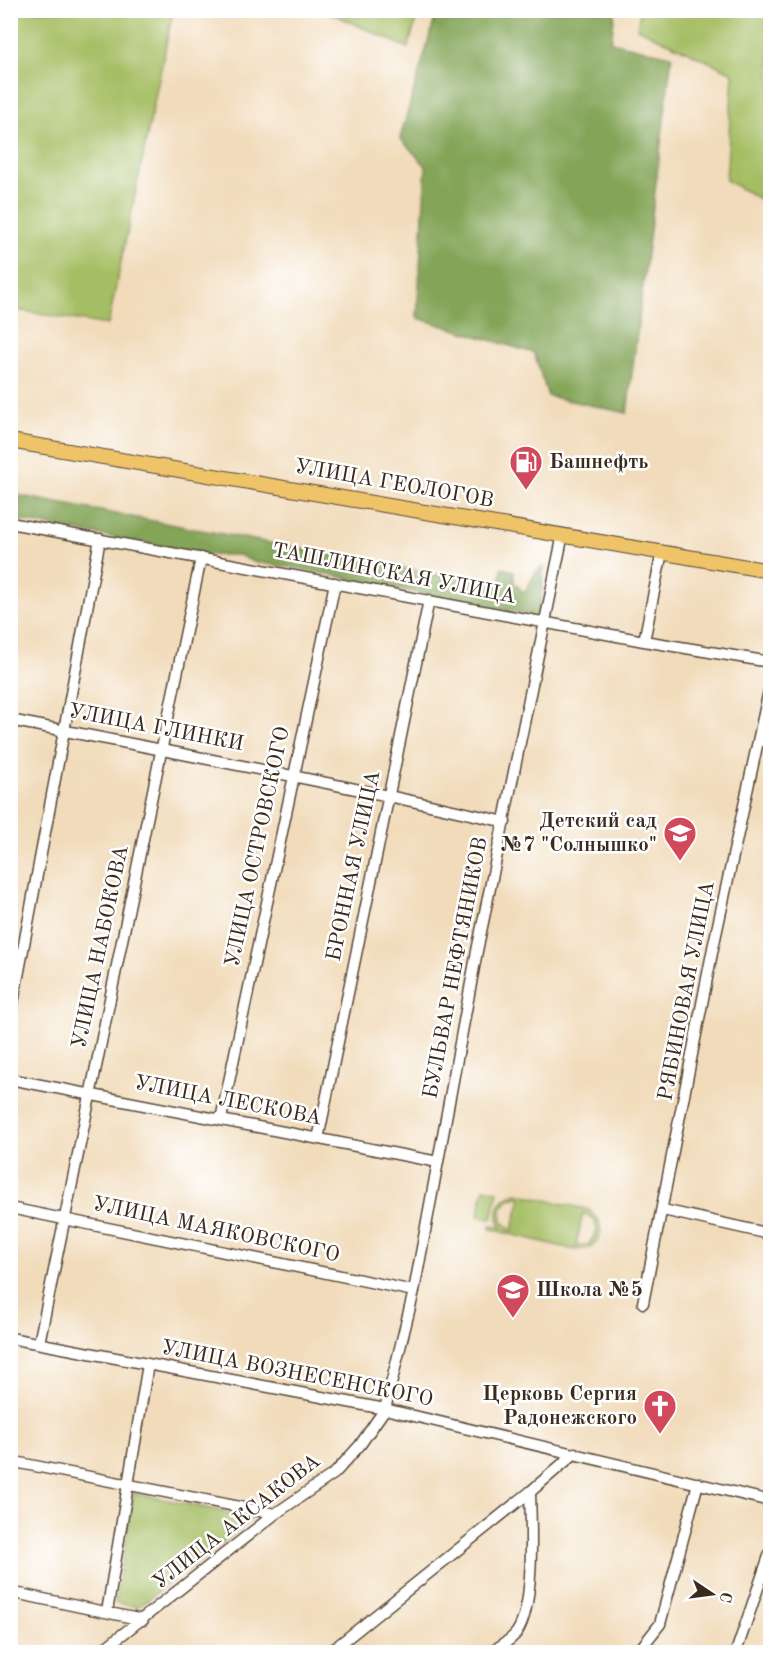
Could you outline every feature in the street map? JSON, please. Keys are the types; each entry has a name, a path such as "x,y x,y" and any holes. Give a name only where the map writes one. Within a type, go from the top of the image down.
{"main road":[{"name":"УЛИЦА ГЕОЛОГОВ","path":"10,441 771,571"}],"street":[{"name":"ТАШЛИНСКАЯ УЛИЦА","path":"10,523 644,641 771,662"},
{"name":"БУЛЬВАР НЕФТЯНИКОВ","path":"385,1409 414,1291 477,951 563,534"},
{"path":"10,1019 100,539"},
{"path":"644,641 662,552"},
{"name":"УЛИЦА НАБОКОВА","path":"39,1343 201,558"},
{"name":"УЛИЦА ОСТРОВСКОГО","path":"221,1119 335,583"},
{"name":"БРОННАЯ УЛИЦА","path":"318,1139 429,600"},
{"name":"РЯБИНОВАЯ УЛИЦА","path":"643,1303 713,948 771,686"},
{"name":"УЛИЦА ГЛИНКИ","path":"10,720 162,752 293,774 505,822"},
{"name":"УЛИЦА ЛЕСКОВА","path":"10,1079 438,1162"},
{"name":"УЛИЦА МАЯКОВСКОГО","path":"10,1208 414,1291"},
{"path":"663,1210 771,1234"},
{"name":"УЛИЦА ВОЗНЕСЕНСКОГО","path":"10,1338 385,1409 771,1501"},
{"path":"107,1611 148,1364"},
{"name":"УЛИЦА АКСАКОВА","path":"99,1653 275,1514 335,1473 360,1445 385,1409"},
{"path":"330,1653 575,1454"},
{"path":"10,1461 275,1514"},
{"path":"638,1653 660,1624 698,1483"},
{"path":"491,1653 516,1634 524,1619 532,1555 530,1492"},
{"path":"736,1653 771,1553"},
{"path":"10,1592 143,1620"}],"green space":[{"path":"10,11 173,11 108,325 11,309"},
{"path":"326,11 419,11 408,48"},
{"path":"437,11 615,11 611,42 672,56 627,413 548,396 534,353 417,318 426,166 400,138"},
{"path":"640,11 770,11 770,205 726,180 733,73 637,28"},
{"path":"10,494 499,586 502,568 514,571 514,582 524,593 536,572 544,566 539,617 296,568 253,562 239,555 211,555 11,519"},
{"path":"484,1188 498,1191 492,1219 478,1216"},
{"path":"517,1193 589,1210 599,1221 601,1232 597,1241 590,1248 575,1250 490,1229 490,1226 501,1228 498,1217 499,1206 511,1195","holes":["521,1198 512,1231 502,1221 501,1209 509,1199","583,1213 594,1219 597,1231 588,1245 576,1246"]},
{"path":"134,1493 254,1518 138,1607 115,1603"}],"place":[{"name":"Башнефть","path":"526,491"},
{"name":"Детский сад №7 \"Солнышко\"","path":"680,862"},
{"name":"Школа №5","path":"513,1319"},
{"name":"Церковь Сергия Радонежского","path":"660,1435"}]}
